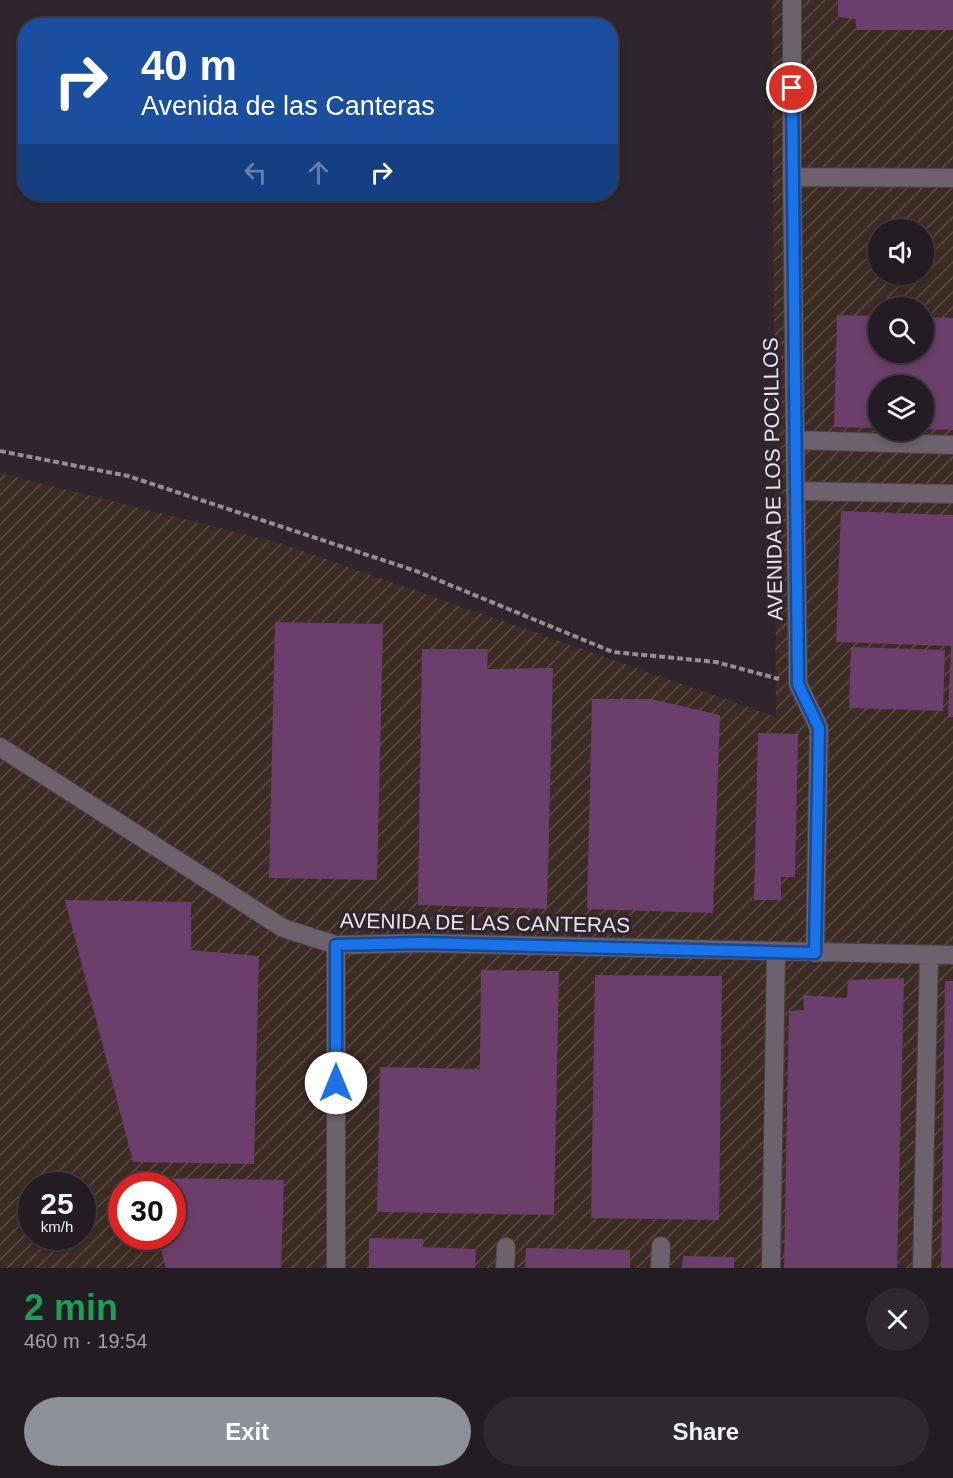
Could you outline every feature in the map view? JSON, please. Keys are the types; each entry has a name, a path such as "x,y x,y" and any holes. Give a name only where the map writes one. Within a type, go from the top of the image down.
{"street":[{"name":"AVENIDA DE LOS POCILLOS","path":"792,0 798,684 819,728 815,953"},
{"path":"792,177 953,178"},
{"path":"795,441 953,445"},
{"path":"795,491 953,494"},
{"name":"AVENIDA DE LAS CANTERAS","path":"0,747 283,928 336,945 420,943 953,955"},
{"path":"336,945 336,1268"},
{"path":"771,1268 776,952"},
{"path":"922,1268 929,955"},
{"path":"660,1268 661,1246"},
{"path":"505,1268 506,1247"}],"path":[{"path":"0,451 128,476 416,571 613,652 716,662 798,684"}],"shaded area":[{"path":"772,0 953,0 953,1268 0,1268 0,473 280,543 776,717"}],"building":[{"path":"838,0 953,0 953,30 857,30 855,19 838,17"},
{"path":"837,315 868,316 868,363 934,363 934,317 953,318 953,430 934,429 934,375 868,375 868,428 834,427"},
{"path":"841,511 953,515 953,717 948,717 951,646 836,642"},
{"path":"275,622 383,624 377,880 269,878"},
{"path":"851,647 945,650 943,711 849,708"},
{"path":"422,649 488,649 487,669 553,668 547,909 418,905"},
{"path":"592,699 651,699 720,715 713,913 587,909"},
{"path":"758,733 798,734 795,877 781,877 781,900 754,900"},
{"path":"65,900 191,902 191,950 259,956 254,1164 133,1162"},
{"path":"481,970 559,971 554,1215 377,1212 380,1067 480,1069"},
{"path":"595,975 722,976 719,1220 591,1218"},
{"path":"904,978 897,1268 784,1268 789,1011 804,1010 803,995 847,998 848,980"},
{"path":"945,981 953,981 953,1268 941,1268"},
{"path":"186,1178 284,1180 281,1268 166,1268 161,1250 186,1250"},
{"path":"369,1238 423,1239 423,1247 476,1249 475,1268 369,1268"},
{"path":"526,1248 630,1250 630,1268 525,1268"},
{"path":"683,1256 734,1257 734,1268 682,1268"}],"route":[{"path":"336,1083 336,945 420,943 815,953 819,728 798,684 792,88"}]}
